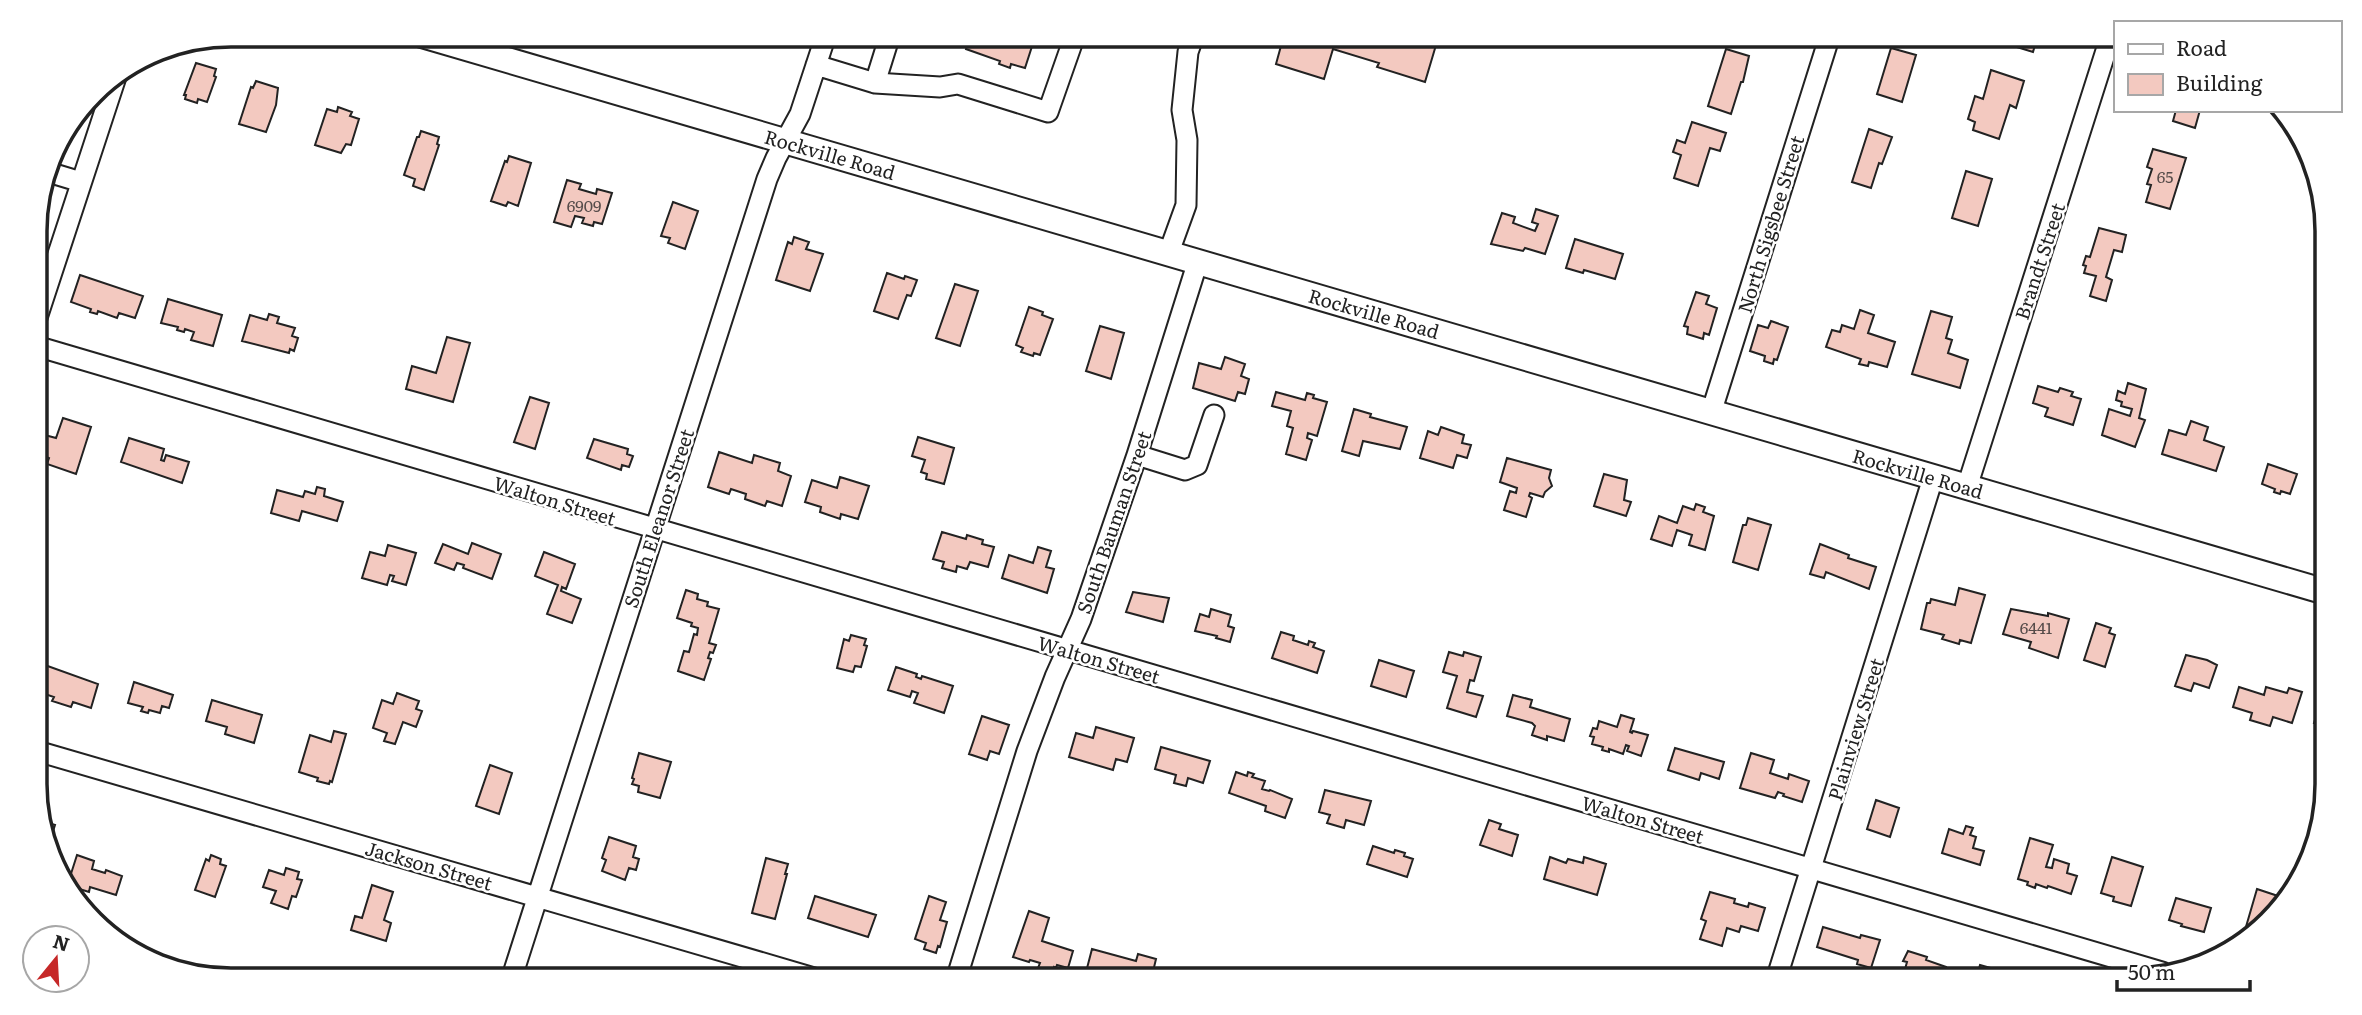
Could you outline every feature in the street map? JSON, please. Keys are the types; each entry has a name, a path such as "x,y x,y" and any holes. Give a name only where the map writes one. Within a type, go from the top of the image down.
{"main road":[{"name":"Rockville Road","path":"463,47 2315,589"}],"street":[{"name":"South Eleanor Street","path":"515,968 767,179 800,114 822,47"},
{"path":"875,83 886,47"},
{"path":"816,65 875,83 940,87 958,84 1048,112 1072,47"},
{"path":"1169,253 1186,205 1187,140 1182,110 1190,47"},
{"name":"North Sigsbee Street","path":"1711,413 1826,47"},
{"name":"Brandt Street","path":"1967,487 2107,47"},
{"path":"48,284 111,92"},
{"path":"57,175 81,182"},
{"name":"South Bauman Street","path":"960,968 1027,751 1081,619 1198,261"},
{"name":"Walton Street","path":"48,350 2145,967"},
{"path":"1136,455 1185,470 1197,466 1214,415"},
{"name":"Plainview Street","path":"1780,967 1933,478"},
{"name":"Jackson Street","path":"47,754 779,968"}],"building":[{"path":"1032,47 1025,68 1011,64 1010,68 999,64 1000,61 966,49"},
{"path":"1281,47 1435,47 1425,82 1377,67 1379,63 1333,49 1324,79 1276,64"},
{"path":"2017,47 2034,47 2033,52"},
{"path":"1891,48 1916,55 1902,102 1877,94"},
{"path":"1726,49 1749,56 1731,114 1708,106"},
{"path":"196,63 216,69 216,77 207,102 198,99 197,103 185,99 184,95"},
{"path":"1991,70 2024,81 2016,108 2010,105 1999,139 1973,130 1975,122 1968,119 1975,96 1983,99"},
{"path":"256,81 278,88 276,105 266,132 239,124 251,87 253,88"},
{"path":"338,107 352,112 350,116 359,119 351,145 346,144 341,153 315,145 327,109 337,112"},
{"path":"2175,112 2199,112 2195,128 2173,121"},
{"path":"1692,122 1726,133 1720,151 1710,148 1698,186 1674,178 1681,155 1673,152 1677,140 1685,143"},
{"path":"1869,129 1892,137 1882,164 1879,163 1871,188 1852,182"},
{"path":"421,131 439,137 439,145 424,190 413,186 415,179 404,175"},
{"path":"2153,149 2186,158 2170,209 2146,202 2151,185 2147,184 2152,169 2147,167"},
{"path":"509,156 531,163 518,206 508,202 506,206 491,201"},
{"path":"1966,171 1992,179 1978,226 1952,218"},
{"path":"567,180 581,184 579,189 596,194 597,189 612,193 602,224 594,222 593,226 582,223 584,218 575,216 571,227 554,222"},
{"path":"673,202 698,211 685,249 668,243 670,238 661,236"},
{"path":"1536,209 1558,216 1545,254 1525,248 1523,251 1491,244 1502,213 1515,217 1513,223 1535,231 1538,224 1532,222"},
{"path":"2099,228 2126,235 2122,252 2114,250 2106,277 2112,280 2106,301 2090,296 2096,276 2084,273 2086,266 2083,265 2086,256 2090,257"},
{"path":"794,237 809,242 806,249 823,254 810,291 776,280 788,242 792,244"},
{"path":"1575,239 1623,254 1615,279 1566,268"},
{"path":"887,273 917,280 911,296 907,295 898,319 874,311"},
{"path":"80,275 143,296 135,318 119,313 117,318 98,311 97,314 71,302"},
{"path":"955,284 978,291 960,346 936,338"},
{"path":"1696,292 1709,296 1706,304 1717,308 1709,335 1704,333 1703,339 1687,334 1688,327 1684,326"},
{"path":"168,299 222,315 213,346 191,340 194,332 185,329 184,332 177,330 178,327 161,323"},
{"path":"1029,307 1053,319 1040,355 1021,352 1023,348 1016,345"},
{"path":"1860,310 1874,315 1868,333 1895,342 1887,367 1869,362 1868,366 1859,364 1861,359 1826,347 1832,330 1840,332 1842,325 1854,329"},
{"path":"1931,311 1952,317 1946,338 1952,340 1948,353 1968,360 1960,388 1912,374"},
{"path":"269,314 279,317 277,323 295,328 292,336 298,338 294,351 290,349 289,353 242,341 250,315 267,320"},
{"path":"1771,321 1788,327 1777,360 1774,359 1773,364 1764,361 1765,356 1750,351 1758,325 1768,328"},
{"path":"1100,326 1124,333 1111,379 1086,371"},
{"path":"447,337 470,343 453,402 406,389 412,366 436,373"},
{"path":"1225,357 1245,364 1241,376 1249,379 1245,394 1238,392 1235,401 1193,388 1199,363 1221,369"},
{"path":"2128,383 2146,389 2139,418 2145,420 2135,447 2102,435 2109,409 2130,416 2132,409 2121,406 2122,402 2116,400 2118,391 2125,394"},
{"path":"2038,386 2058,392 2060,388 2073,392 2071,396 2081,399 2073,425 2045,416 2048,408 2033,403"},
{"path":"1276,392 1305,400 1307,393 1327,402 1317,436 1308,433 1307,438 1312,440 1306,460 1286,454 1293,428 1287,426 1291,411 1272,406"},
{"path":"530,397 549,403 535,449 514,442"},
{"path":"1354,409 1371,414 1370,417 1407,427 1400,449 1363,441 1359,456 1342,451"},
{"path":"63,418 91,427 76,474 48,464 48,436 56,438"},
{"path":"2191,421 2208,427 2204,440 2224,447 2216,471 2162,454 2169,430 2186,435"},
{"path":"1441,427 1464,435 1462,443 1471,445 1467,458 1457,455 1453,468 1420,458 1428,431 1438,435"},
{"path":"918,437 954,448 944,484 926,479 927,474 921,472 925,460 912,456"},
{"path":"129,438 164,449 161,460 164,461 166,455 189,462 182,483 121,462"},
{"path":"594,439 628,449 627,454 633,456 629,467 622,465 621,470 587,458"},
{"path":"719,452 752,463 754,455 780,463 778,471 791,476 782,506 767,501 765,506 745,499 746,494 731,489 729,494 708,487"},
{"path":"1507,458 1551,470 1549,478 1552,486 1543,497 1530,493 1532,498 1526,517 1504,510 1510,491 1516,493 1517,488 1500,482"},
{"path":"2268,464 2297,474 2290,494 2274,492 2275,489 2262,484"},
{"path":"1604,474 1627,480 1624,500 1631,502 1626,516 1594,506"},
{"path":"840,477 869,486 858,519 841,514 840,519 820,512 821,507 805,502 812,480 837,488"},
{"path":"317,487 325,489 324,496 343,502 337,521 302,511 299,521 271,513 277,490 303,497 305,491 315,494"},
{"path":"1696,504 1705,507 1703,512 1714,516 1705,550 1689,545 1692,535 1677,530 1672,546 1651,539 1659,516 1677,523 1683,506 1694,510"},
{"path":"1748,518 1771,525 1758,570 1733,562 1743,525 1746,525"},
{"path":"942,532 966,539 967,535 983,540 982,544 994,547 988,567 970,562 967,569 957,566 956,572 942,568 944,562 933,559"},
{"path":"472,543 501,554 492,579 457,563 454,570 435,563 443,544 468,554"},
{"path":"1820,544 1849,555 1848,558 1876,567 1869,589 1826,572 1824,578 1810,574"},
{"path":"388,545 416,553 406,585 392,581 394,576 390,575 387,585 362,578 370,552 385,556"},
{"path":"1038,547 1051,551 1046,567 1054,569 1047,593 1002,578 1009,555 1033,563"},
{"path":"544,552 575,564 566,589 562,587 561,591 581,599 572,623 547,614 558,585 535,576"},
{"path":"1959,588 1985,595 1971,643 1960,640 1959,644 1942,639 1944,635 1921,629 1927,603 1930,603 1931,599 1955,605"},
{"path":"686,590 698,594 697,599 708,602 707,606 719,609 709,643 716,645 713,653 710,652 708,658 711,659 704,680 678,671 684,651 689,652 698,628 677,618"},
{"path":"1133,592 1169,598 1163,622 1126,612"},
{"path":"1211,609 1231,615 1228,626 1234,628 1230,642 1195,631 1200,614 1209,617"},
{"path":"2011,609 2048,616 2048,613 2069,619 2058,658 2029,648 2031,642 2003,634"},
{"path":"2096,623 2111,628 2109,633 2115,635 2105,667 2084,660"},
{"path":"1281,632 1308,645 1309,641 1315,643 1313,647 1324,651 1317,673 1272,658"},
{"path":"851,635 866,639 864,645 867,646 861,667 855,666 853,672 837,668 844,639 849,641"},
{"path":"1449,652 1463,656 1464,652 1481,657 1474,681 1470,680 1467,692 1483,696 1476,717 1447,708 1457,676 1443,672"},
{"path":"2186,655 2217,665 2209,688 2194,683 2191,691 2175,686"},
{"path":"1379,660 1414,671 1406,697 1371,686"},
{"path":"47,666 98,684 91,708 73,702 71,707 52,701 54,697 47,695"},
{"path":"896,667 917,674 916,677 921,679 922,676 953,686 944,713 914,703 918,693 912,691 910,697 888,690"},
{"path":"134,682 173,695 169,708 162,706 160,713 149,710 148,713 141,711 143,707 128,703"},
{"path":"2239,687 2264,695 2266,687 2287,693 2289,688 2302,692 2292,723 2273,717 2270,726 2250,720 2252,713 2233,707"},
{"path":"397,693 419,701 416,709 422,711 416,727 403,722 395,744 384,741 387,733 373,728 382,700 393,704"},
{"path":"1513,695 1532,700 1530,707 1570,719 1564,741 1547,736 1547,740 1532,735 1535,726 1532,723 1507,716"},
{"path":"212,700 262,715 254,743 225,734 227,727 206,721"},
{"path":"1621,715 1634,719 1630,732 1648,735 1641,756 1627,751 1629,746 1626,745 1623,754 1609,749 1609,752 1602,750 1603,747 1592,744 1594,737 1590,736 1593,728 1597,729 1599,721 1617,727"},
{"path":"982,716 1009,725 999,754 990,751 987,760 969,754"},
{"path":"1096,727 1134,738 1127,762 1116,759 1113,770 1069,757 1076,733 1093,738"},
{"path":"334,731 346,734 332,782 329,784 317,781 318,778 299,772 310,735 331,742"},
{"path":"1161,747 1210,761 1203,783 1188,778 1186,786 1174,783 1176,775 1155,769"},
{"path":"1675,748 1724,762 1719,779 1701,773 1699,780 1668,770"},
{"path":"639,753 671,762 660,798 638,792 639,786 632,784"},
{"path":"1751,753 1774,760 1770,773 1788,779 1789,774 1809,781 1802,802 1778,792 1775,798 1740,788"},
{"path":"490,765 512,773 499,814 476,806"},
{"path":"1236,772 1247,776 1248,772 1254,774 1252,777 1265,781 1262,789 1292,799 1285,818 1265,811 1266,806 1229,793"},
{"path":"1325,790 1371,801 1364,825 1346,820 1344,828 1327,823 1330,815 1319,812"},
{"path":"1876,800 1899,808 1890,837 1867,829"},
{"path":"1489,820 1501,824 1499,829 1518,835 1512,856 1480,845"},
{"path":"1966,826 1973,828 1970,835 1976,837 1973,848 1984,851 1980,865 1942,853 1949,829 1963,834"},
{"path":"609,837 636,846 633,857 639,859 636,870 629,868 625,880 602,871 606,860 602,858"},
{"path":"2030,838 2053,845 2046,867 2052,868 2054,859 2069,864 2067,873 2077,876 2071,894 2036,884 2035,888 2018,879"},
{"path":"1373,846 1394,853 1395,850 1405,853 1404,856 1413,859 1407,877 1367,864"},
{"path":"77,855 94,861 92,869 105,873 106,870 122,876 116,895 90,887 89,892 81,889 71,874"},
{"path":"211,855 221,859 220,864 226,866 215,897 195,890 206,859 209,861"},
{"path":"1550,857 1566,863 1568,859 1583,863 1584,857 1606,864 1597,895 1544,879"},
{"path":"2112,857 2143,867 2131,906 2113,901 2114,897 2101,893"},
{"path":"766,858 788,864 775,919 752,913"},
{"path":"286,868 299,872 297,879 302,880 288,909 271,903 276,891 263,887 269,870 284,875"},
{"path":"372,885 393,892 384,920 391,923 386,941 351,930 355,916 362,918"},
{"path":"2257,889 2277,896 2261,914 2246,928"},
{"path":"1710,892 1735,899 1734,903 1748,907 1749,903 1765,908 1758,931 1741,926 1739,932 1727,928 1722,946 1700,939 1706,921 1701,919"},
{"path":"815,896 876,915 868,937 808,918"},
{"path":"929,896 946,902 940,920 947,922 936,953 924,949 926,943 915,939"},
{"path":"2176,898 2211,908 2204,932 2169,920"},
{"path":"1029,911 1049,918 1042,941 1073,951 1068,968 1057,965 1056,968 1038,968 1040,963 1013,957"},
{"path":"1823,927 1860,938 1861,935 1880,940 1871,967 1817,947"},
{"path":"1092,949 1136,961 1138,954 1156,959 1154,968 1087,968"},
{"path":"1908,951 1946,967 1906,967 1907,962 1903,961"}]}
